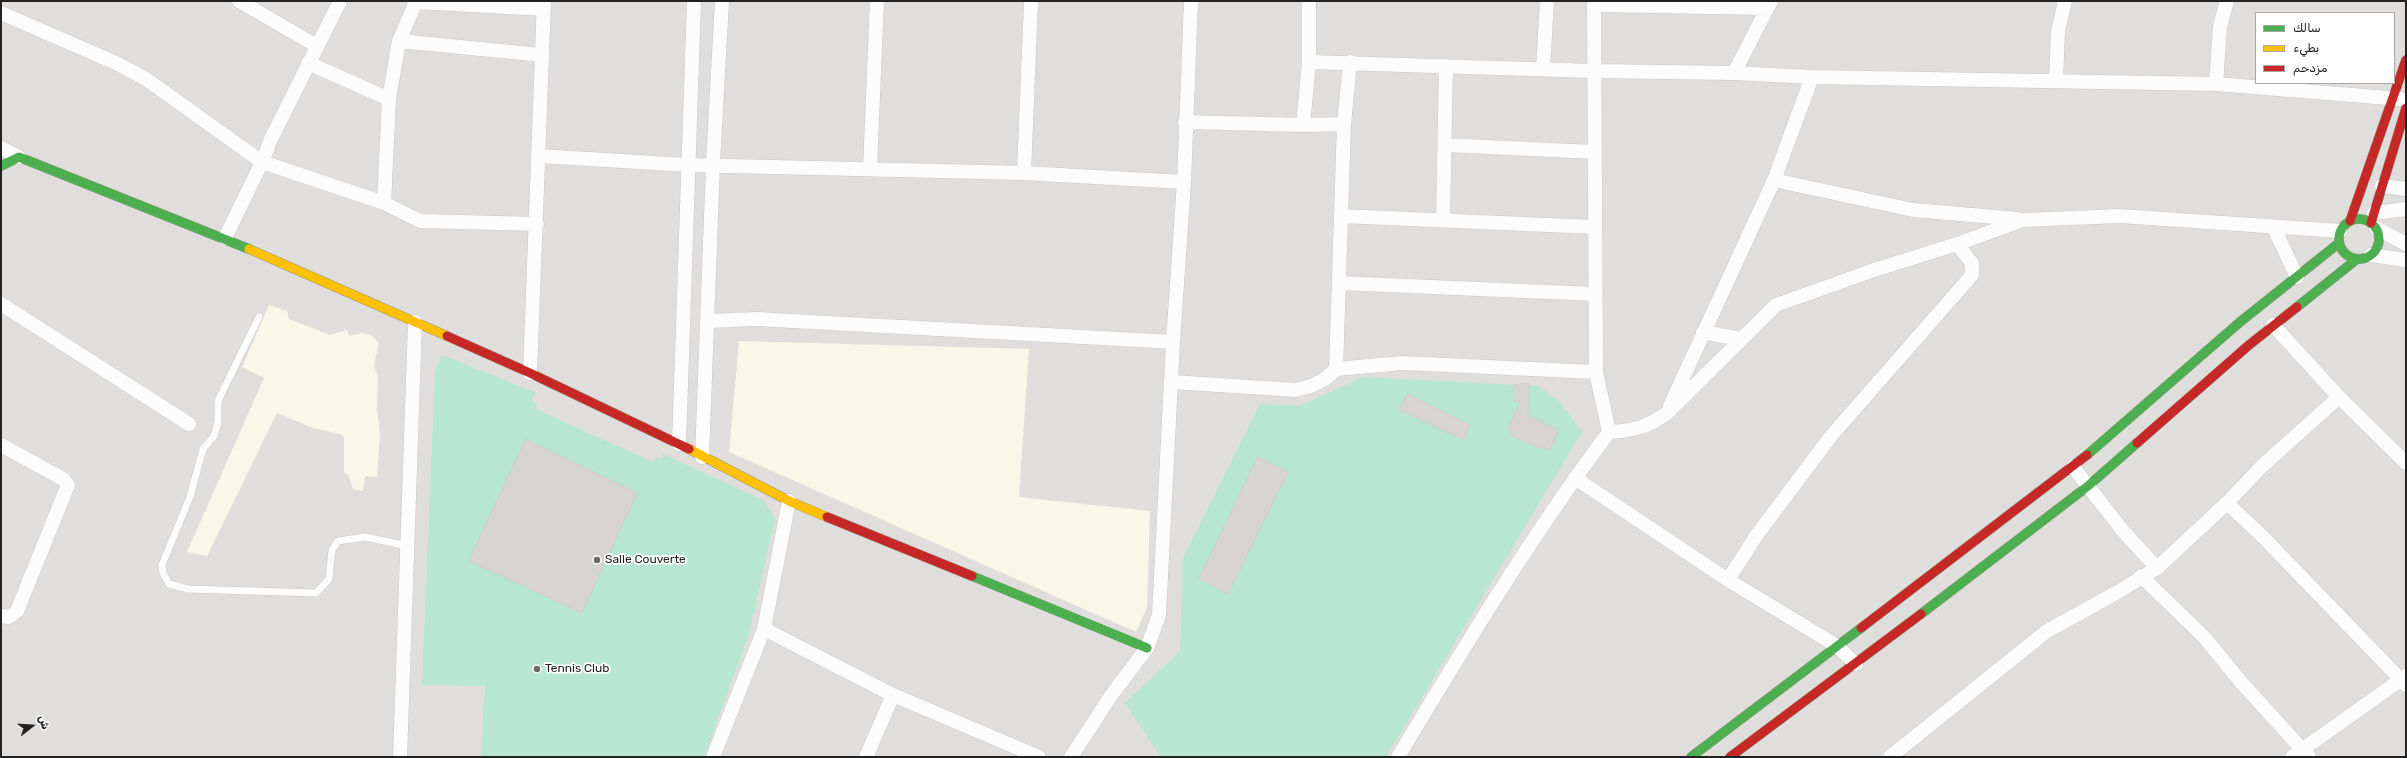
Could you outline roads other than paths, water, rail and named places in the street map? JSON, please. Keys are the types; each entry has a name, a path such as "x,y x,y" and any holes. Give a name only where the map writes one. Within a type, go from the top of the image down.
{"street":[{"path":"239,1 317,46"},
{"path":"225,238 262,162 271,139 340,1"},
{"path":"679,444 694,1"},
{"path":"702,457 713,164 722,1"},
{"path":"870,168 877,1"},
{"path":"1024,173 1031,1"},
{"path":"1074,755 1110,697 1147,648 1159,615 1173,342 1184,182 1191,1"},
{"path":"1303,125 1309,62 1309,1"},
{"path":"1543,69 1547,1"},
{"path":"2056,81 2058,31 2065,1"},
{"path":"2216,84 2220,26 2227,1"},
{"path":"384,203 389,99 399,41 415,2 544,5 537,224 530,373"},
{"path":"1610,432 1596,372 1593,71 1594,3 1769,5 1734,73"},
{"path":"1,13 116,63 146,79 262,162 384,203 413,218 426,222 537,224"},
{"path":"399,41 542,55"},
{"path":"2406,60 2399,98 2343,232 2345,254 2406,260"},
{"path":"1309,62 1350,62 1593,71 1734,73 1812,77 2216,84 2399,98"},
{"path":"1336,369 1344,124 1350,62"},
{"path":"308,63 389,99"},
{"path":"1443,220 1446,66"},
{"path":"1667,413 1774,180 1812,77"},
{"path":"1730,757 1856,664 2088,486 2273,325 2364,257 2378,243 2373,221 2406,108"},
{"path":"1186,122 1303,125 1344,124"},
{"path":"1445,145 1594,152"},
{"path":"1,148 19,157 225,238 530,373 679,444 789,501 1147,648"},
{"path":"539,156 688,165 713,164 1024,173 1184,182"},
{"path":"1,166 19,157"},
{"path":"1774,180 1913,210 2022,220 2120,216 2343,232"},
{"path":"2382,186 2406,188"},
{"path":"1690,757 2073,467 2240,322 2297,276 2343,232 2364,220 2373,221 2406,209"},
{"path":"1341,216 1594,227"},
{"path":"1610,432 1632,431 1652,424 1667,413 1776,305 1874,270 1957,244 2022,220"},
{"path":"2373,221 2406,244"},
{"path":"2274,228 2297,276"},
{"path":"1728,580 1756,536 1831,436 1972,275 1972,264 1957,244"},
{"path":"1339,283 1595,294"},
{"path":"1,304 189,424"},
{"path":"707,321 757,319 1173,342"},
{"path":"400,757 415,322"},
{"path":"2273,325 2339,397 2406,463"},
{"path":"1703,332 1740,339"},
{"path":"1172,382 1296,390 1311,386 1325,379 1336,369 1402,363 1596,372"},
{"path":"1890,757 2047,631 2116,593 2141,576 2157,568 2227,503 2261,467 2339,397"},
{"path":"1398,757 1479,623 1575,478 1610,432"},
{"path":"1,445 63,479 68,485 17,611 9,617 1,616"},
{"path":"2073,467 2123,531 2157,568"},
{"path":"1575,478 1728,580 1837,646 1856,664"},
{"path":"713,757 764,629 789,501"},
{"path":"2141,576 2205,638 2301,755 2404,680 2273,547 2227,503"},
{"path":"764,629 893,695 1039,757"},
{"path":"866,757 893,695"}],"lane":[{"path":"259,316 218,401 218,422 214,436 203,449 190,497 162,564 163,573 169,584 188,589 316,593 330,579 332,550 338,541 365,537 408,546"}],"place":[{"name":"Salle Couverte","path":"597,560"},
{"name":"Tennis Club","path":"537,669"}]}
